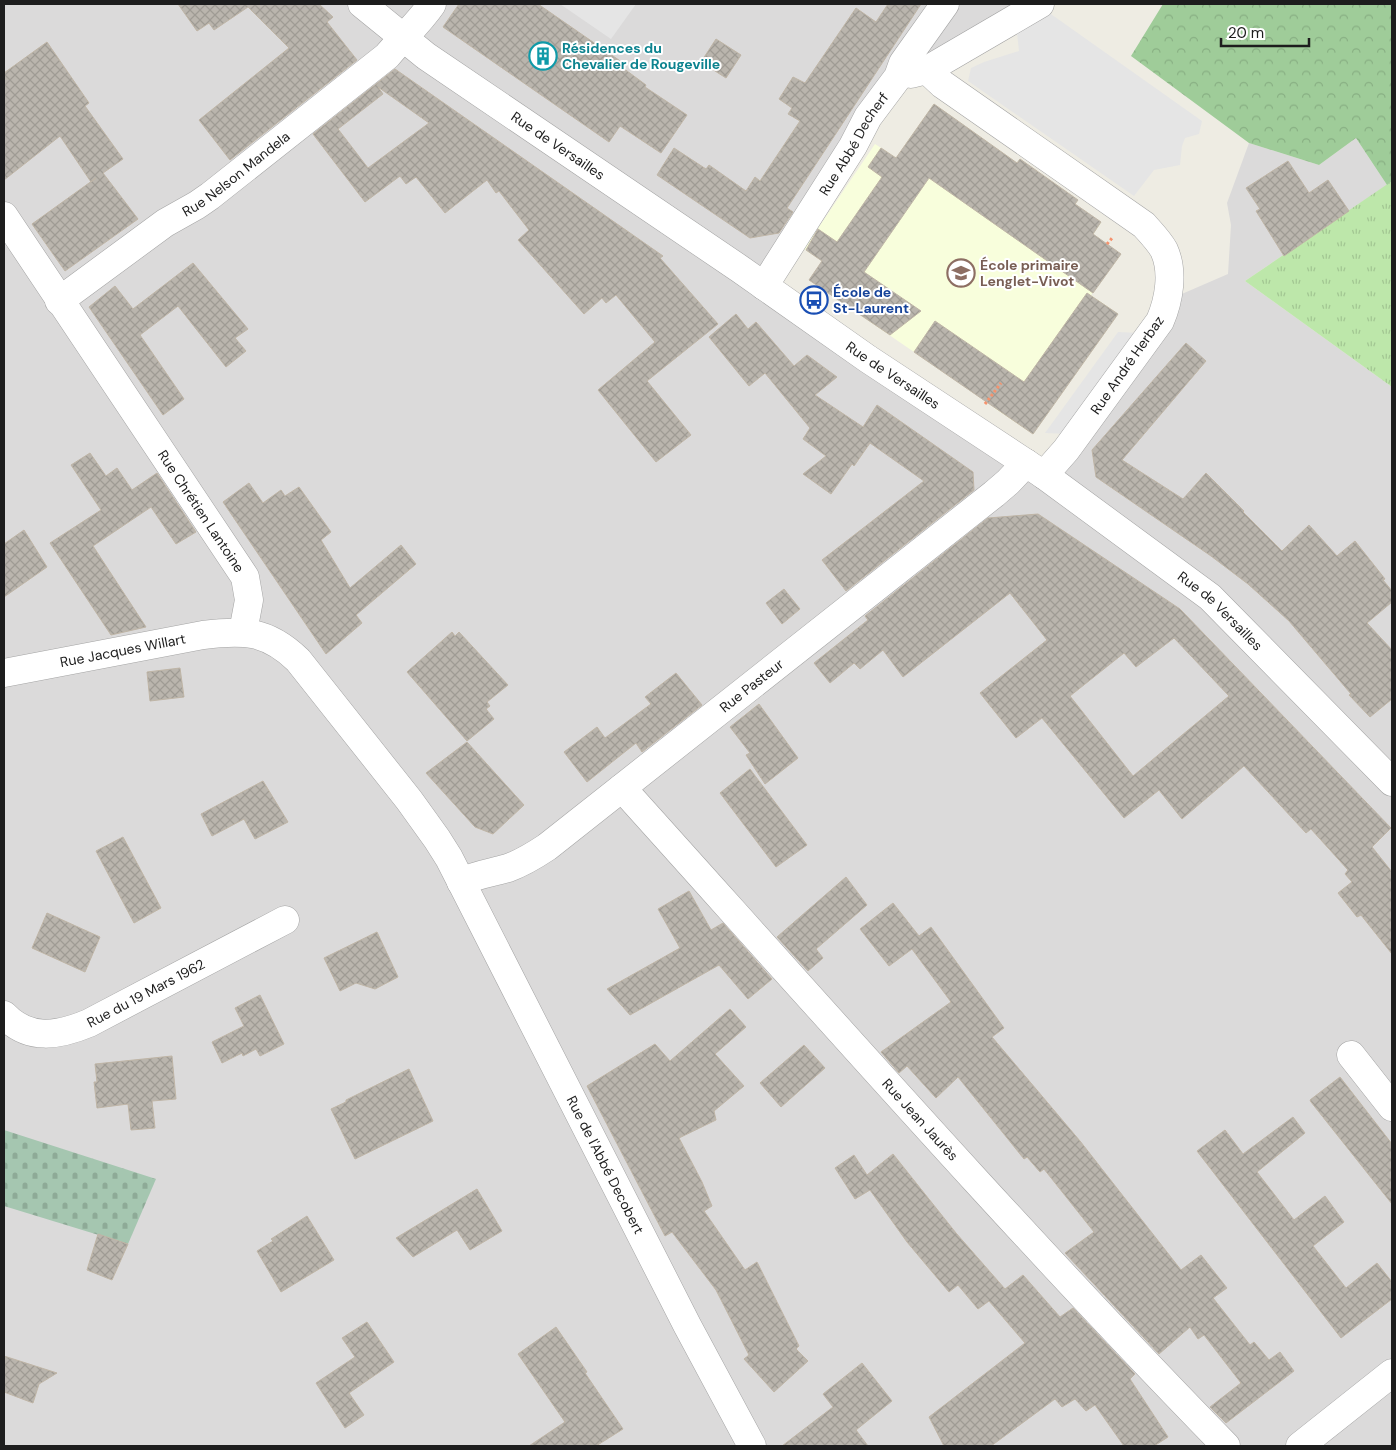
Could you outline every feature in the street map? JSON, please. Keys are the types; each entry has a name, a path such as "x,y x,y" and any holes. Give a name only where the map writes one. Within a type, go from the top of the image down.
{"street":[{"name":"Rue de Versailles","path":"362,4 426,56 630,194 868,359 1035,470 1210,597 1392,782"},
{"name":"Rue Nelson Mandela","path":"59,301 165,223 210,196 387,56 420,22 432,4"},
{"name":"Rue Abbé Decherf","path":"764,286 854,146 868,117 898,77 903,63 945,4"},
{"path":"898,77 928,70 1040,4"},
{"name":"Rue André Herbaz","path":"928,70 942,84 1131,215 1144,225 1164,250 1169,269 1168,300 1160,321 1066,450 1035,470"},
{"name":"Rue Chrétien Lantoine","path":"4,216 245,577 248,600 243,632"},
{"name":"Rue Pasteur","path":"461,882 476,875 507,868 534,855 622,788 1008,482 1035,470"},
{"path":"243,632 257,634 285,648 308,671 425,821 461,882"},
{"name":"Rue Jacques Willart","path":"4,673 203,635 243,632"},
{"name":"Rue Jean Jaurès","path":"622,788 946,1148 1126,1344 1226,1446"},
{"name":"Rue de l'Abbé Decobert","path":"461,882 687,1324 752,1446"},
{"name":"Rue du 19 Mars 1962","path":"4,1015 16,1026 28,1032 57,1033 73,1030 285,920"},
{"path":"1351,1055 1392,1107"},
{"path":"1300,1446 1392,1373"}],"shaded area":[{"path":"4,4 1040,4 910,74 764,286 1044,475 1168,300 1228,274 1231,225 1227,203 1249,143 1319,165 1356,138 1387,185 1245,281 1392,387 1392,1446 4,1446"},
{"path":"560,4 636,4 611,39"},
{"path":"1048,12 1202,121 1199,134 1185,138 1180,165 1154,170 1134,196 968,81 971,68 1019,51 1017,33"},
{"name":"École primaire Lenglet-Vivot","path":"934,104 1017,163 1020,159 1078,200 1075,204 1101,223 1073,263 1096,237 1121,254 1091,295 1118,314 1033,434 994,408 1011,384 981,398 863,317 878,294 804,249 875,144 898,159 905,145"},
{"path":"1118,332 1141,333 1068,434 1045,433"}],"green space":[{"path":"1163,4 1392,4 1392,181 1387,185 1356,138 1319,165 1249,143 1131,56"},
{"path":"1392,181 1392,387 1245,281"},
{"path":"4,1130 156,1179 128,1244 4,1206"}],"building":[{"path":"178,4 319,4 333,17 327,22 357,60 230,160 199,120 289,48 248,7 214,30 209,23 197,31"},
{"name":"Résidences du Chevalier de Rougeville","path":"459,4 538,4 626,65 623,68 646,85 645,87 687,115 661,153 620,126 609,142 443,27"},
{"path":"888,4 921,4 787,208 793,212 779,233 750,238 657,175 674,148 706,169 709,165 746,191 755,177 760,181 800,121 788,114 792,108 779,99 793,77 805,83 856,8 876,22"},
{"path":"716,39 741,55 726,78 701,62"},
{"path":"47,42 89,103 85,106 123,159 103,173 138,219 65,271 32,224 91,182 60,136 4,180 4,73"},
{"path":"395,69 663,256 660,258 718,324 647,381 691,435 656,462 598,390 655,342 616,295 606,303 602,298 584,314 518,240 529,230 499,191 496,193 487,180 445,213 416,177 406,184 400,176 365,202 313,134","holes":["378,87 429,123 368,168 338,129 383,94"]},
{"path":"934,104 1017,163 1020,159 1078,200 1075,204 1101,222 1093,234 1121,254 1093,293 929,178 864,272 921,311 890,335 809,280 822,261 806,250 818,229 837,242 882,177 868,167 881,148 896,158"},
{"path":"1288,161 1309,193 1328,180 1349,211 1284,256 1256,211 1260,209 1246,188"},
{"path":"193,263 248,329 235,338 246,351 226,367 178,306 140,335 184,399 163,415 89,307 115,286 133,309"},
{"path":"1087,293 1118,314 1033,434 914,352 935,321 1024,382"},
{"path":"736,314 748,329 756,322 794,366 807,355 837,377 815,395 863,427 877,405 973,472 974,490 846,591 822,560 924,481 870,443 854,466 852,464 831,494 803,474 826,456 803,439 810,428 765,373 749,386 709,337"},
{"path":"1186,343 1206,361 1122,460 1183,499 1206,473 1282,551 1309,525 1337,556 1355,541 1385,579 1383,580 1392,591 1392,602 1367,623 1392,650 1392,699 1370,717 1349,695 1351,694 1289,621 1248,584 1211,556 1096,477 1092,450"},
{"path":"90,453 106,476 117,468 132,490 157,473 196,532 176,544 151,507 93,546 146,627 111,635 50,543 101,510 71,465"},
{"path":"249,483 263,503 281,490 285,496 299,487 331,532 321,540 350,588 401,545 416,564 356,615 362,623 326,654 223,502"},
{"path":"1038,514 1180,609 1391,828 1372,847 1392,872 1392,954 1361,915 1357,917 1338,893 1352,882 1345,874 1348,870 1311,829 1306,833 1244,766 1182,819 1159,790 1124,818 1042,718 1016,738 980,693 1047,640 1010,593 903,677 883,650 860,669 854,663 830,683 814,663 868,620 865,616 988,518","holes":["1174,638 1229,696 1133,776 1070,696 1124,653 1136,667"]},
{"path":"24,530 47,567 4,597 4,544"},
{"path":"784,589 800,609 782,624 766,603"},
{"path":"452,632 455,636 459,632 508,685 487,702 490,706 486,709 494,719 467,741 407,672"},
{"path":"180,668 184,697 150,701 147,672"},
{"path":"676,673 702,705 642,752 636,743 587,782 564,752 597,727 605,738 651,704 645,697"},
{"path":"759,704 798,758 765,784 746,755 750,753 730,727"},
{"path":"467,742 524,805 493,834 475,827 426,773"},
{"path":"750,769 807,845 776,867 720,793"},
{"path":"263,781 288,822 255,839 244,819 212,836 201,814"},
{"path":"123,837 161,908 134,923 96,851"},
{"path":"846,877 867,905 816,949 823,958 808,971 777,937"},
{"path":"689,891 711,930 723,923 772,979 748,999 719,965 630,1015 607,989 680,948 658,909"},
{"path":"893,903 919,936 931,927 1004,1028 992,1037 1080,1141 1181,1270 1201,1255 1227,1288 1213,1298 1250,1345 1254,1342 1269,1360 1280,1352 1294,1371 1226,1423 1210,1407 1241,1383 1204,1335 1198,1339 1190,1327 1159,1354 1065,1253 1094,1232 1044,1169 1040,1172 1027,1157 1024,1159 958,1077 936,1098 907,1066 899,1073 881,1052 951,1002 912,949 889,966 860,929"},
{"path":"47,913 100,937 85,972 32,948"},
{"path":"377,932 398,977 375,989 356,983 340,991 324,958"},
{"path":"260,995 284,1044 260,1056 256,1049 243,1056 242,1053 222,1063 212,1042 244,1026 235,1008"},
{"path":"730,1009 746,1027 715,1054 744,1086 714,1111 716,1120 679,1138 712,1206 704,1211 745,1270 757,1262 799,1346 796,1349 808,1361 774,1392 744,1359 749,1355 716,1290 672,1232 665,1236 587,1086 655,1044 670,1061"},
{"path":"804,1045 825,1068 781,1107 760,1083"},
{"path":"172,1056 176,1099 152,1101 155,1128 131,1130 128,1104 97,1108 94,1082 97,1082 95,1064"},
{"path":"409,1069 433,1121 355,1159 331,1109"},
{"path":"1340,1077 1392,1144 1392,1204 1310,1100"},
{"path":"1293,1117 1305,1133 1257,1172 1294,1220 1325,1196 1344,1222 1313,1246 1346,1288 1377,1263 1392,1282 1392,1299 1341,1338 1197,1151 1225,1130 1243,1154"},
{"path":"893,1154 956,1233 1005,1289 1023,1275 1060,1317 1073,1308 1135,1374 1130,1379 1168,1437 1154,1446 1124,1446 1095,1405 1086,1411 1075,1399 1062,1407 1055,1399 991,1446 944,1446 929,1417 1025,1343 989,1301 978,1309 958,1285 949,1292 907,1242 870,1190 855,1199 835,1168 854,1155 867,1175"},
{"path":"477,1189 502,1231 470,1250 457,1230 413,1257 396,1238"},
{"path":"307,1216 334,1260 281,1292 257,1251 273,1241 271,1239"},
{"path":"98,1234 128,1244 112,1280 87,1270"},
{"path":"367,1322 394,1362 349,1393 364,1415 345,1428 316,1383 355,1357 342,1338"},
{"path":"556,1327 623,1429 596,1446 529,1446 565,1422 518,1354"},
{"path":"4,1356 57,1373 39,1384 33,1403 4,1392"},
{"path":"862,1363 892,1401 856,1430 868,1446 782,1446 833,1407 823,1394"}],"place":[{"name":"Résidences du Chevalier de Rougeville","path":"543,56"},
{"name":"École primaire Lenglet-Vivot","path":"961,273"},
{"name":"École de St-Laurent","path":"814,300"}]}
